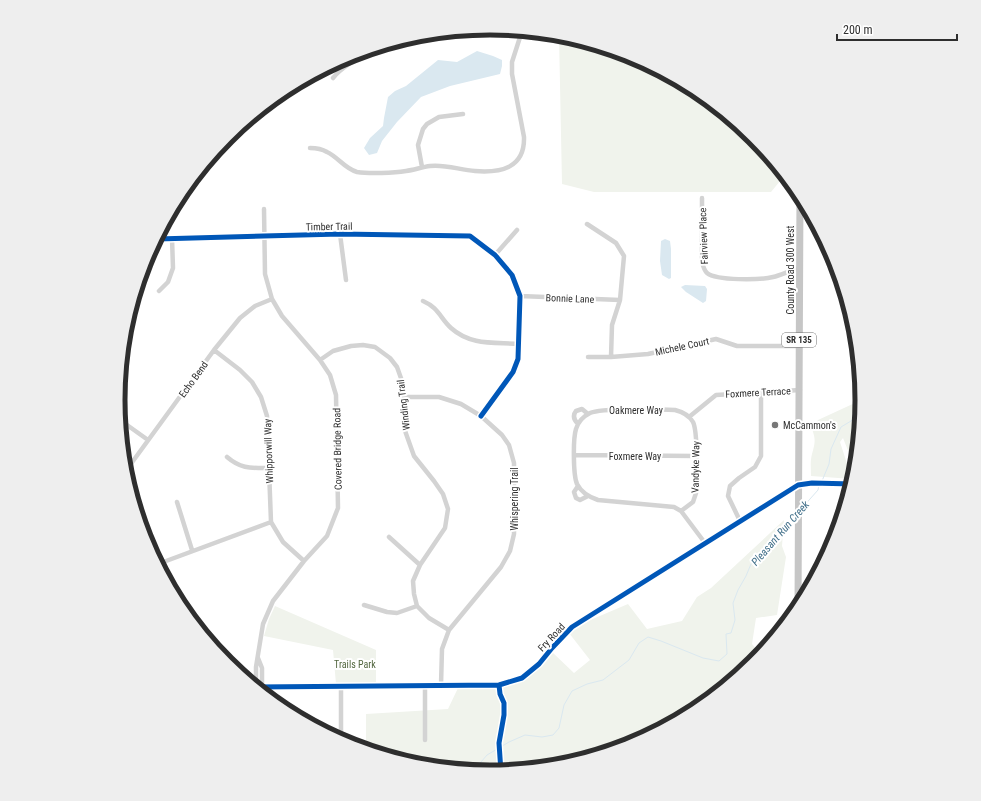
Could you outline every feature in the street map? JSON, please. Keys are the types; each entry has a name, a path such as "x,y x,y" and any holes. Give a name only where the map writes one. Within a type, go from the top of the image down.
{"main road":[{"name":"County Road 300 West","path":"798,598 800,207"}],"street":[{"path":"310,148 328,152 350,169 356,171 396,172 439,165 476,171 498,170 512,165 517,161 524,147 524,137 512,68 521,37"},
{"path":"333,78 338,72 354,62"},
{"path":"422,167 418,145 420,134 423,129 427,124 439,117 463,114"},
{"name":"Fairview Place","path":"702,198 702,262 704,269 708,274 717,278 767,278 800,268"},
{"name":"Covered Bridge Road","path":"259,682 262,668 258,658 263,624 273,601 304,561 327,536 338,508 336,395 330,375 320,360 282,316 272,299 265,274 264,209"},
{"path":"586,224 616,243 624,256 620,300 612,325 611,357"},
{"path":"495,255 517,230"},
{"path":"340,234 346,280"},
{"name":"Timber Trail","path":"163,239 340,234 470,236 495,255 512,275 520,296"},
{"path":"159,291 168,282 173,268 172,238"},
{"path":"481,416 513,372 518,359 520,296"},
{"name":"Bonnie Lane","path":"520,296 620,300"},
{"name":"Echo Bend","path":"131,464 214,350 240,318 255,306 272,299"},
{"path":"423,301 432,305 452,328 477,342 519,344"},
{"name":"Michele Court","path":"588,357 648,354 716,339 738,346 799,346"},
{"name":"Winding Trail","path":"320,360 333,351 351,346 363,345 375,347 390,358 397,367 402,381 404,397 404,428 414,456 443,494 448,509 446,528 420,565 413,581 417,606"},
{"name":"Whipporwill Way","path":"214,350 240,370 252,382 261,397 266,416 271,522 283,542 304,561"},
{"name":"Foxmere Terrace","path":"689,417 716,395 800,390"},
{"path":"740,521 728,496 730,486 738,478 755,467 761,456 760,392"},
{"name":"Whispering Trail","path":"404,397 439,397 461,404 481,416 502,435 509,445 514,463 514,534 510,551 501,567 449,630"},
{"path":"588,414 582,409 576,411 574,414 574,418 578,424 575,436 574,456 575,476 578,486 588,496 598,500 670,506 681,511 705,543"},
{"name":"Oakmere Way","path":"578,424 588,414 594,411 603,410 672,410 683,412 689,417"},
{"name":"Vandyke Way","path":"681,511 690,504 695,497 696,431 689,417"},
{"path":"126,424 148,440"},
{"name":"Foxmere Way","path":"574,456 696,456"},
{"path":"227,457 235,464 252,468 268,468"},
{"name":"Fry Road","path":"264,687 499,685 522,678 539,664 572,627 798,486 812,483 846,484"},
{"path":"578,486 574,492 576,498 580,500 588,496"},
{"path":"177,502 192,550"},
{"path":"163,563 192,550 271,522"},
{"path":"389,537 420,565"},
{"path":"364,605 386,612 397,613 417,606 429,618 449,630 442,649 441,685"},
{"path":"425,685 425,740"},
{"path":"341,686 341,733"}],"green space":[{"path":"559,42 585,47 630,63 673,84 694,97 749,142 781,180 771,192 594,192 562,184"},
{"path":"856,403 851,459 843,438 840,442 849,471 848,479 811,476 811,459 815,442 812,429 818,420"},
{"path":"784,520 782,546 786,557 777,615 756,618 752,644 757,650 731,675 694,704 673,717 630,738 608,747 562,759 538,763 490,766 443,763 419,759 396,754 366,744 366,714 448,709 458,688 463,688 463,685 499,685 522,678 552,652 574,673 590,660 569,633 588,621 628,604 647,629 682,621 697,597 711,588"},
{"name":"Trails Park","path":"275,606 376,650 376,684 336,684 333,650 264,636"}],"shaded area":[{"path":"477,51 502,60 500,74 450,86 421,97 397,122 382,141 377,153 369,155 364,148 370,138 383,126 388,97 395,91 406,86 438,60 457,62"},
{"path":"665,239 670,241 671,249 671,278 669,279 662,275 660,261 661,241"},
{"path":"685,285 705,286 707,289 706,301 703,303 686,292 681,287"}],"waterway":[{"name":"Pleasant Run Creek","path":"822,481 829,464 831,449 841,427 855,417"},
{"name":"Pleasant Run Creek","path":"802,508 818,490 819,485"},
{"name":"Pleasant Run Creek","path":"478,765 487,755 509,742 525,735 542,737 553,735 559,728 564,705 572,691 587,684 603,680 629,660 639,643 648,637 703,658 719,661 727,654 726,634 731,633 735,620 733,603 751,564 796,515"}],"cycle path":[{"path":"163,239 340,234 470,236 495,255 512,275 520,296 518,359 513,372 481,416"},
{"path":"264,687 499,685 522,678 539,664 572,627 798,485 812,483 846,484"},
{"path":"499,685 500,694 504,703 504,715 499,743 501,766"}],"place":[{"name":"McCammon's","path":"775,425"}]}
